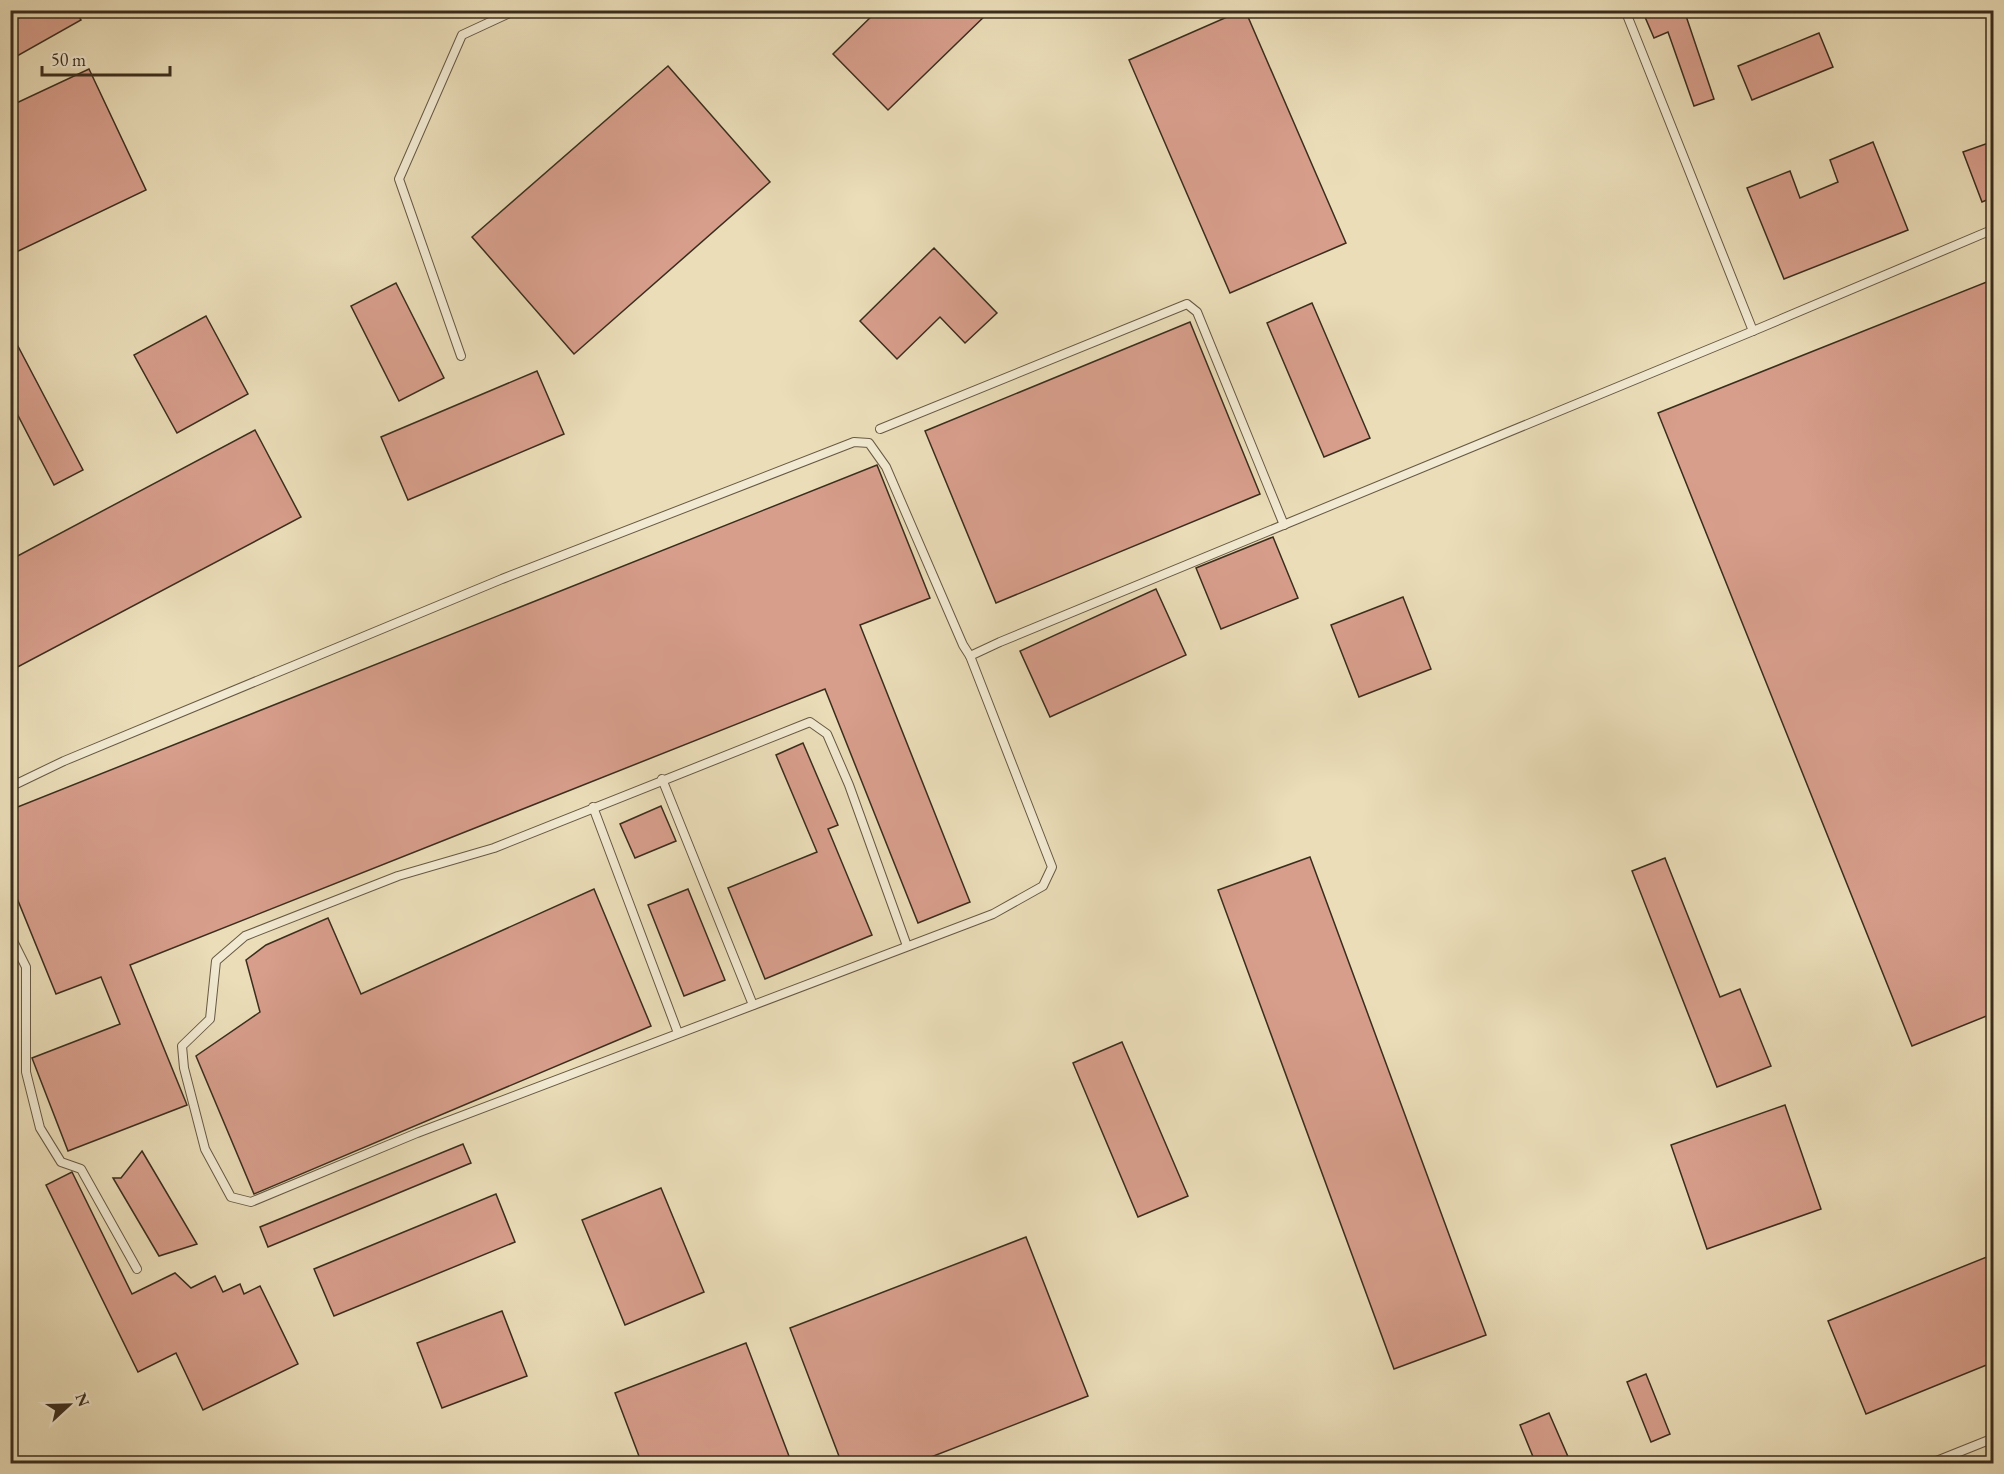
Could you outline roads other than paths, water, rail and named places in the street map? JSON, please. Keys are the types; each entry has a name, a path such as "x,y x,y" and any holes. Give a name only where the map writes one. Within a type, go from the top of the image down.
{"lane":[{"path":"461,356 399,179 462,35 516,10"},
{"path":"1625,10 1753,331"},
{"path":"970,656 1994,230"},
{"path":"880,429 1187,304 1197,312 1284,525"},
{"path":"10,788 64,761 502,579 854,442 869,443 886,466 963,645 970,656 1052,867 1042,886 993,914 417,1133 250,1202 231,1197 205,1149 184,1068 182,1046 210,1018 216,961 245,936 398,876 494,848 810,722 827,734 849,785 907,946"},
{"path":"663,779 753,1005"},
{"path":"593,807 678,1033"},
{"path":"10,935 26,967 26,1072 40,1128 61,1162 81,1169 137,1269"},
{"path":"1929,1464 1994,1438"}]}
